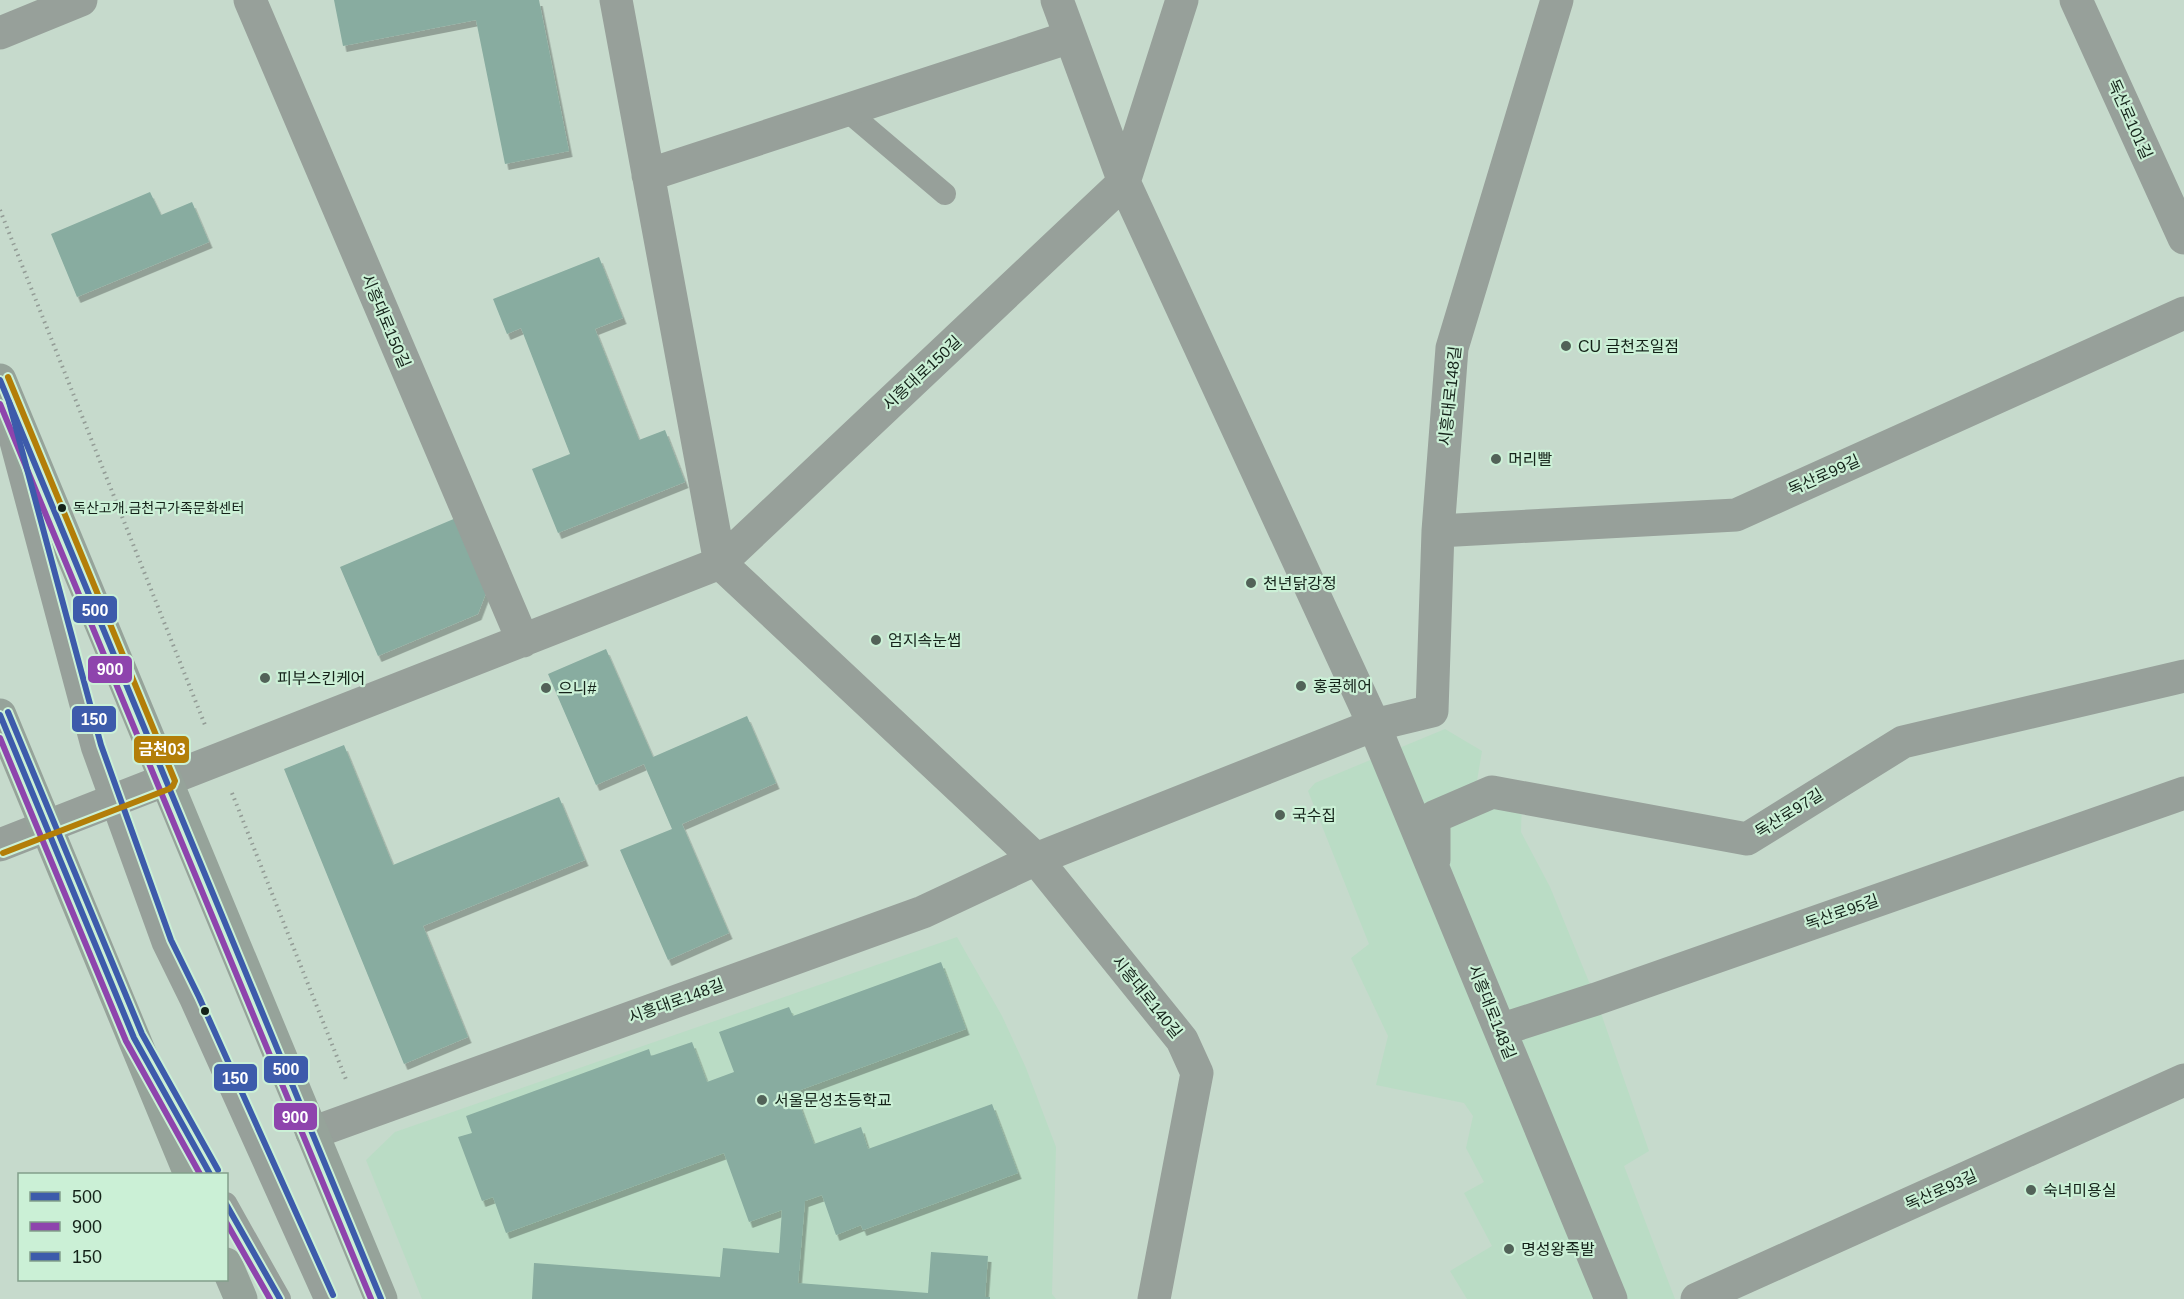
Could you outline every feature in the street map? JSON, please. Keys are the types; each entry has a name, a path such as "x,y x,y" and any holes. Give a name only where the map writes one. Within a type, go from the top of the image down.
{"main road":[{"path":"0,380 381,1299"},
{"path":"0,715 190,1173"},
{"path":"228,1269 241,1299"}],"street":[{"path":"0,33 81,0"},
{"name":"시흥대로150길","path":"250,0 523,641"},
{"path":"616,0 720,564 1036,859"},
{"path":"1057,0 1124,182"},
{"name":"시흥대로150길","path":"0,845 720,564 1124,182 1182,0"},
{"name":"시흥대로148길","path":"312,1133 923,912 1036,859 1374,725 1432,711 1438,531 1452,348 1557,0"},
{"name":"독산로101길","path":"2076,0 2184,238"},
{"path":"648,175 1070,37"},
{"name":"시흥대로148길","path":"1124,182 1374,725 1611,1299"},
{"name":"독산로99길","path":"1438,531 1736,514 2184,313"},
{"name":"독산로97길","path":"1434,869 1434,817 1492,792 1747,839 1903,742 2184,675"},
{"name":"독산로95길","path":"1500,1030 1596,999 2184,793"},
{"name":"시흥대로140길","path":"1036,859 1182,1040 1197,1073 1154,1299"},
{"name":"독산로93길","path":"1697,1299 2184,1080"}],"lane":[{"path":"846,110 945,194"},
{"path":"0,404 92,748 163,944 191,1001 324,1299"},
{"path":"134,1038 209,1173"},
{"path":"228,1207 280,1299"}],"path":[{"path":"0,210 360,1115"}],"shaded area":[{"path":"1445,729 1482,751 1474,799 1522,797 1521,832 1550,887 1596,999 1649,1151 1624,1166 1675,1299 1467,1299 1450,1271 1492,1246 1464,1193 1484,1182 1466,1148 1473,1116 1464,1103 1376,1085 1388,1036 1351,958 1369,944 1308,791 1315,783"},
{"name":"서울문성초등학교","path":"957,937 1002,1016 1026,1068 1056,1147 1052,1294 1056,1299 422,1299 366,1160 395,1132"}],"building":[{"path":"334,0 539,0 569,151 505,164 476,20 343,46"},
{"path":"150,192 161,215 192,202 209,242 77,297 51,234"},
{"path":"599,257 623,318 595,329 639,440 665,430 685,482 558,533 532,469 570,454 521,328 507,334 493,299"},
{"path":"456,518 486,593 478,614 378,656 340,567"},
{"path":"606,649 653,757 747,716 776,783 682,824 729,933 668,960 620,850 672,829 644,764 596,785 548,674"},
{"path":"344,745 393,865 559,797 585,860 423,926 468,1037 404,1064 284,769"},
{"path":"941,962 966,1029 795,1092 814,1144 861,1127 868,1149 992,1104 1018,1173 863,1230 861,1225 836,1235 822,1195 805,1201 798,1283 928,1293 931,1252 988,1256 985,1297 990,1297 990,1299 532,1299 534,1263 720,1277 723,1248 779,1253 782,1210 749,1222 724,1153 506,1233 493,1197 482,1201 458,1137 472,1133 466,1116 649,1049 651,1056 692,1042 707,1082 734,1072 719,1032 789,1007 793,1016"}],"transit line":[{"name":"금천03","path":"3,853 169,789 175,781 8,377"},
{"name":"500","path":"0,380 381,1299"},
{"name":"150","path":"9,402 101,745 171,940 199,997 333,1295"},
{"name":"900","path":"0,404 371,1299"},
{"name":"150","path":"8,712 142,1034 218,1170"},
{"name":"500","path":"0,715 134,1038 209,1173"},
{"name":"900","path":"0,738 126,1041 199,1173"},
{"name":"500","path":"228,1208 280,1299"},
{"name":"900","path":"228,1226 270,1299"}],"place":[{"name":"CU 금천조일점","path":"1566,346"},
{"name":"머리빨","path":"1496,459"},
{"name":"독산고개.금천구가족문화센터","path":"62,508"},
{"name":"천년닭강정","path":"1251,583"},
{"name":"엄지속눈썹","path":"876,640"},
{"name":"피부스킨케어","path":"265,678"},
{"name":"홍콩헤어","path":"1301,686"},
{"name":"으니#","path":"546,688"},
{"name":"국수집","path":"1280,815"},
{"name":"서울문성초등학교","path":"762,1100"},
{"name":"숙녀미용실","path":"2031,1190"},
{"name":"명성왕족발","path":"1509,1249"}]}
